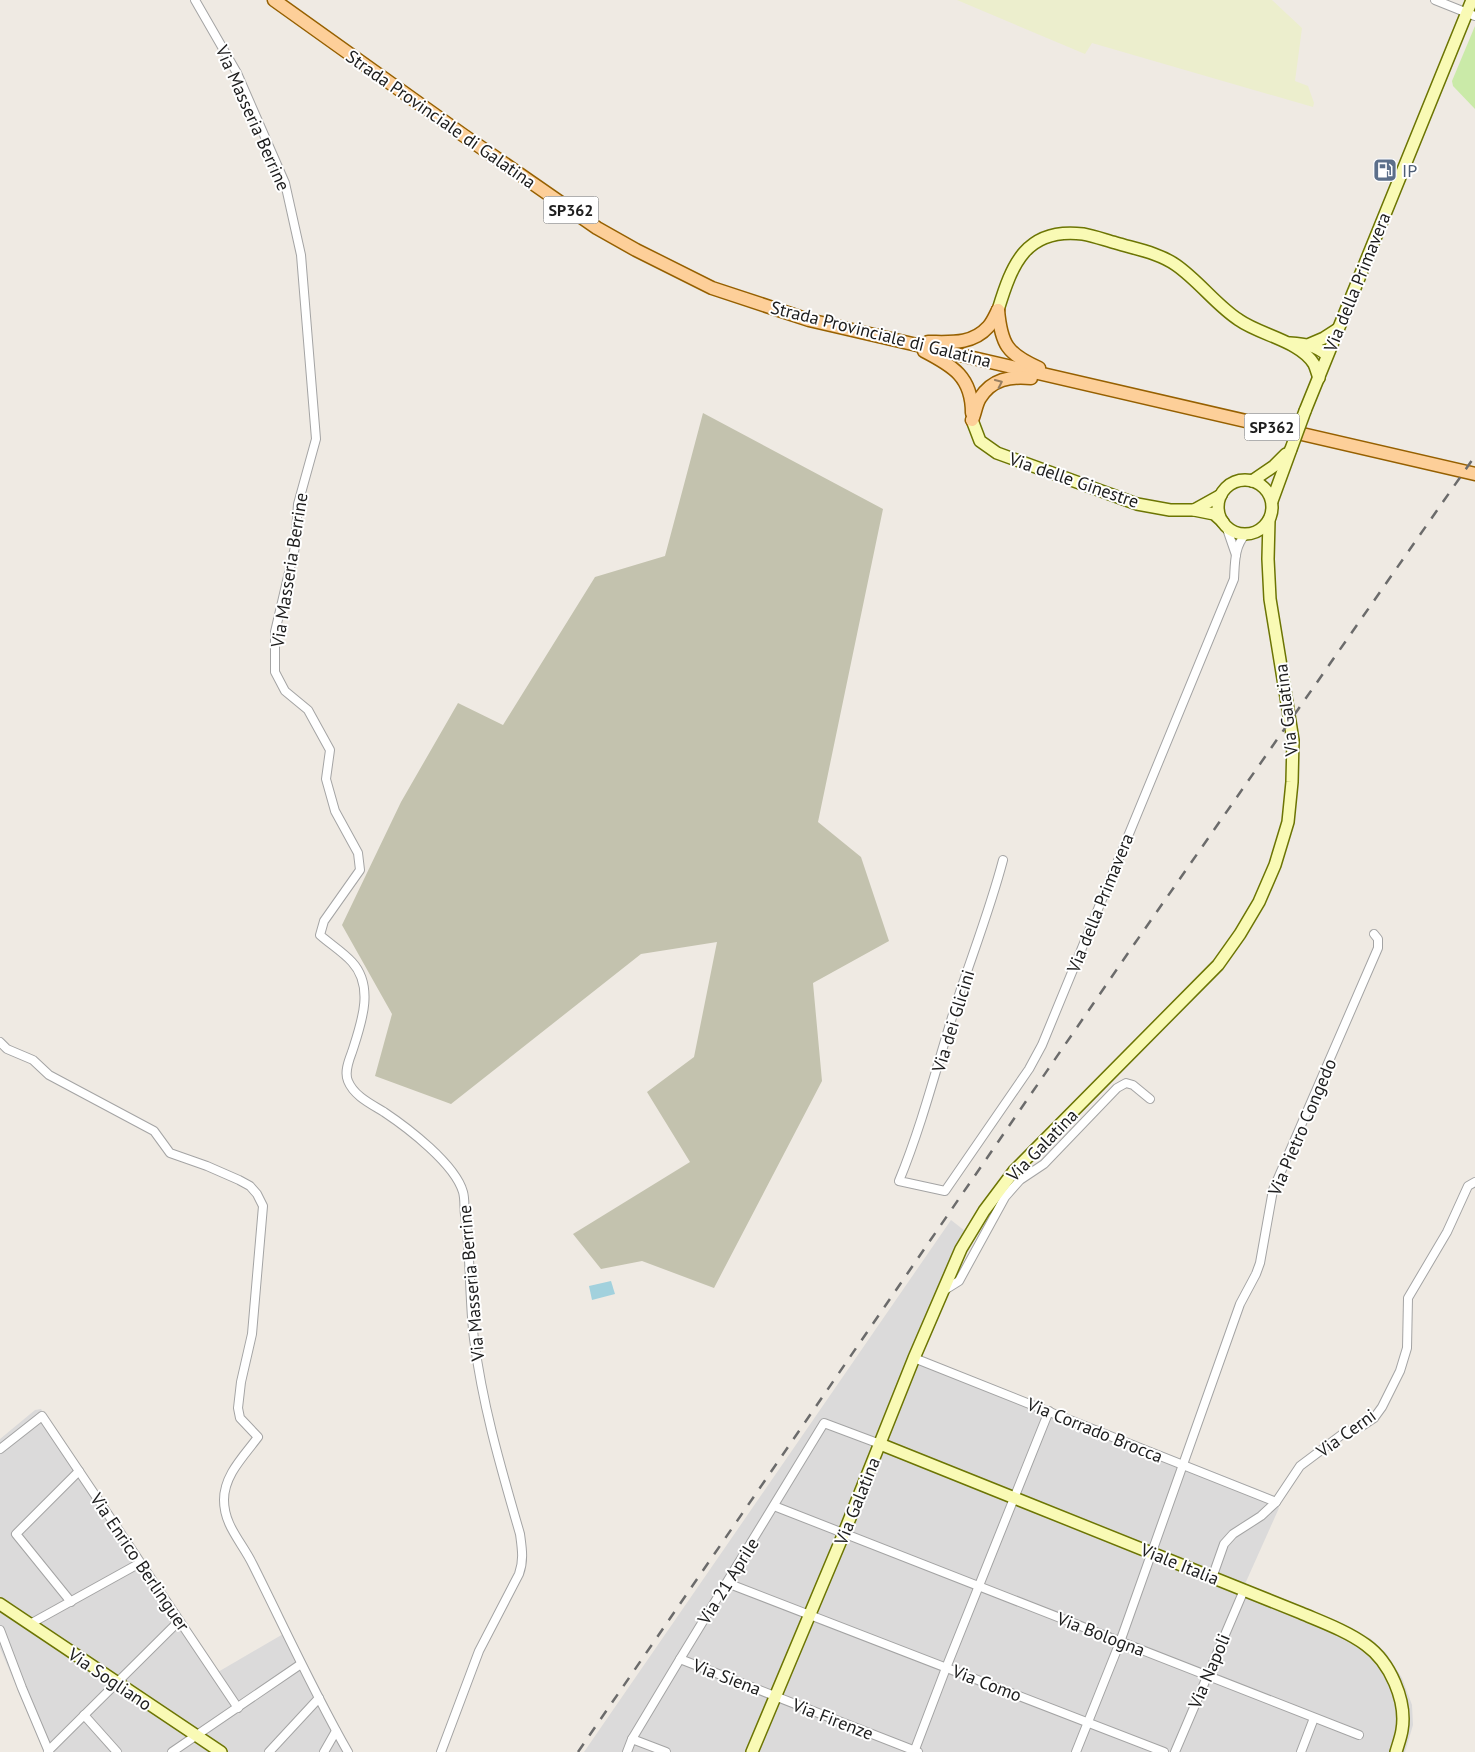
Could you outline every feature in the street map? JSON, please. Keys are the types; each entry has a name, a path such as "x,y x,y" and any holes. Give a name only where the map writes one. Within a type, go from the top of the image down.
{"main road":[{"name":"Strada Provinciale di Galatina","path":"274,0 597,228 636,250 721,291 809,320 1475,474"},
{"path":"906,342 957,343 972,339 988,328 998,310"},
{"path":"998,310 1000,331 1012,353 1030,364 1069,380"},
{"path":"906,342 955,369 967,384 972,402 972,420"},
{"path":"972,420 979,399 994,383 1015,376 1069,380"}],"street":[{"name":"Via Masseria Berrine","path":"196,0 237,74 286,183 301,255 316,439 298,504 295,547 276,632 275,672 285,691 308,710 330,750 326,779 335,811 358,853 360,870 324,921 320,935 352,962 359,972 363,986 364,1015 347,1066 347,1079 352,1088 362,1098 407,1128 426,1144 449,1168 458,1180 463,1193 469,1238 474,1338 481,1387 491,1435 523,1551 519,1574 479,1651 441,1752"},
{"path":"1435,0 1471,15"},
{"name":"Via della Primavera","path":"899,1181 945,1191 1030,1069 1042,1045 1234,579 1236,555 1240,540 1250,533 1263,528 1269,520 1272,511 1272,501 1327,355 1425,115 1471,15 1472,0"},
{"path":"998,310 1008,279 1019,257 1030,245 1046,236 1063,233 1085,234 1152,254 1174,264 1195,280 1238,320 1260,332 1308,350 1319,349 1327,355"},
{"path":"1308,350 1338,329"},
{"path":"1308,350 1319,378"},
{"name":"Via delle Ginestre","path":"972,420 980,441 997,454 1137,504 1170,510 1194,510 1214,514 1224,524"},
{"name":"Via della Primavera","path":"1236,555 1219,512 1221,495 1227,487 1236,482 1252,481 1274,466 1291,449"},
{"path":"1252,481 1265,488 1272,501"},
{"name":"Via delle Ginestre","path":"1194,510 1221,495"},
{"name":"Via Galatina","path":"752,1752 844,1533 914,1358 961,1250 970,1234 984,1211 1014,1172 1218,965 1240,934 1259,902 1275,865 1288,822 1293,740 1270,599 1269,520"},
{"path":"1224,524 1235,532 1250,533"},
{"name":"Via Galatina","path":"1250,533 1262,542 1268,559"},
{"name":"Via dei Glicini","path":"899,1181 914,1144 959,995 991,906 1004,860"},
{"name":"Via Pietro Congedo","path":"1076,1752 1120,1642 1240,1304 1260,1263 1273,1190 1378,948 1378,939 1374,934"},
{"path":"0,1042 7,1048 33,1060 49,1075 154,1131 170,1153 239,1180 254,1190 263,1206 252,1334 241,1382 238,1408 240,1418 247,1428 258,1437 229,1476 224,1497 225,1514 229,1526 250,1559 301,1664 348,1752"},
{"path":"943,1291 959,1280 1005,1197 1020,1180 1044,1164 1118,1088 1126,1083 1150,1098"},
{"name":"Via Cerni","path":"1212,1578 1224,1544 1233,1534 1261,1516 1276,1502 1300,1466 1344,1434 1374,1418 1382,1407 1400,1371 1407,1348 1408,1298 1448,1232 1468,1186 1475,1182"},
{"name":"Via Corrado Brocca","path":"914,1358 1276,1502"},
{"path":"916,1751 946,1668 1049,1411"},
{"name":"Via Enrico Berlinguer","path":"0,1449 42,1416 238,1708"},
{"name":"Via 21 Aprile","path":"627,1752 632,1739 824,1423 880,1444"},
{"name":"Viale Italia","path":"880,1444 1244,1590 1341,1631 1367,1645 1385,1665 1396,1684 1402,1706 1402,1729 1396,1752"},
{"path":"70,1602 16,1534 79,1471"},
{"name":"Via Bologna","path":"774,1506 1359,1736"},
{"path":"30,1624 140,1563"},
{"name":"Via Como","path":"727,1583 1164,1752"},
{"name":"Via Napoli","path":"1175,1752 1244,1590"},
{"name":"Via Sogliano","path":"0,1604 220,1752"},
{"path":"0,1630 49,1751 179,1621"},
{"name":"Via Siena","path":"680,1659 775,1696"},
{"path":"172,1752 301,1664"},
{"name":"Via Firenze","path":"775,1696 916,1751"},
{"path":"269,1752 319,1698"},
{"path":"84,1715 117,1752"},
{"path":"1302,1752 1314,1718"},
{"path":"324,1752 336,1731"},
{"path":"632,1739 666,1752"}],"shaded area":[{"path":"957,0 1272,0 1302,28 1295,81 1308,86 1314,103 1313,107 1092,43 1085,54"},
{"path":"703,413 883,509 818,822 861,857 889,941 813,983 822,1081 714,1288 642,1261 601,1269 573,1234 690,1162 647,1092 694,1057 717,942 641,954 451,1104 375,1076 392,1014 342,925 401,802 458,703 503,725 595,577 665,556"},
{"path":"951,1220 974,1238 960,1266 922,1357 1275,1496 1279,1508 1245,1584 1350,1627 1371,1639 1386,1653 1402,1678 1412,1705 1413,1725 1405,1752 584,1752"},
{"path":"41,1409 218,1672 290,1630 352,1752 44,1752 0,1648 0,1439 35,1410"}],"green space":[{"path":"1475,26 1475,109 1453,86 1452,81"}],"water":[{"path":"611,1281 615,1294 592,1300 589,1286"}],"railway":[{"path":"578,1752 1135,943 1475,456"}],"place":[{"name":"IP","path":"1385,170"}]}
